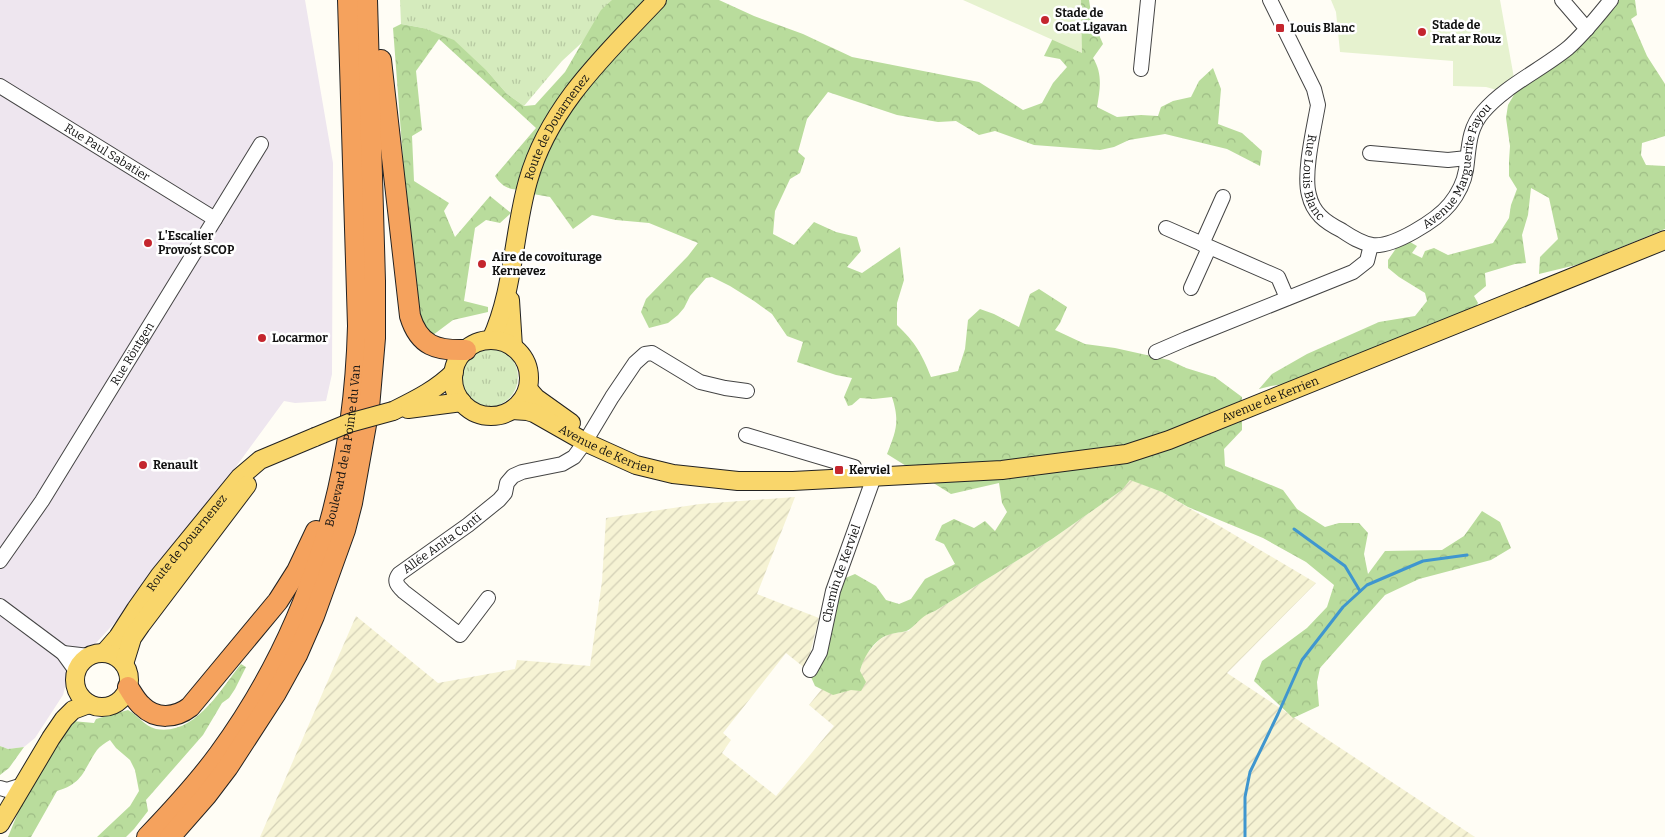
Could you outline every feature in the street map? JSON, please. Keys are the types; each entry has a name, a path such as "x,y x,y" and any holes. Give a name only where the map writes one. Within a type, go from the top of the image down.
{"highway":[{"name":"Boulevard de la Pointe du Van","path":"147,837 172,812 219,754 251,704 284,645 308,590 327,536 334,509 345,460 357,364 357,278 348,0"},
{"name":"Boulevard de la Pointe du Van","path":"170,837 228,768 276,693 297,655 314,616 342,539 352,503 370,408 375,338 368,0"},
{"path":"372,0 379,42 410,316 419,335 432,346 448,350 466,350"},
{"path":"128,686 138,702 150,712 170,716 184,712 198,699 278,601 290,584 309,548 329,494 357,364"}],"main road":[{"name":"Route de Douarnenez","path":"491,340 510,281 520,212 528,182 537,154 550,127 581,81 657,0"},
{"name":"Avenue de Kerrien","path":"512,410 534,413 587,438 705,478 753,482 1002,470 1106,458 1134,452 1170,440 1665,240"},
{"name":"Route de Douarnenez","path":"510,281 513,346"},
{"path":"491,340 513,346 522,355 527,365 529,377 528,389 524,397 512,410 502,415 491,416 470,410 462,402 456,393 454,372 458,360 466,350 482,341 491,340"},
{"name":"Route de Douarnenez","path":"97,654 118,637 160,575 240,476 260,460 349,423 393,410 443,383 454,372"},
{"name":"Avenue de Kerrien","path":"528,389 546,406 587,438"},
{"name":"Route de Douarnenez","path":"393,410 462,402"},
{"name":"Route de Douarnenez","path":"124,664 132,638 141,625 250,482 284,451"},
{"path":"0,824 8,791 66,701 79,665 97,654 112,655 124,664 128,675 128,686 124,694 112,704 105,707 96,706 89,704 82,698 77,691 75,677"},
{"path":"8,791 64,719 73,710 89,704"}],"street":[{"path":"1141,69 1148,0"},
{"name":"Rue Louis Blanc","path":"1270,0 1314,88 1322,96 1318,105 1307,175 1310,201 1323,220 1356,239 1371,245"},
{"path":"1562,0 1587,29"},
{"name":"Avenue Marguerite Fayou","path":"1371,245 1385,244 1403,237 1447,208 1460,188 1466,170 1470,136 1482,112 1499,97 1567,49 1587,29 1611,0"},
{"name":"Rue Paul Sabatier","path":"0,86 215,219"},
{"name":"Rue Röntgen","path":"0,561 42,501 261,144"},
{"path":"1370,153 1448,160 1467,158"},
{"path":"1190,288 1223,197"},
{"path":"1166,228 1278,277 1287,298"},
{"path":"1156,352 1359,268 1367,261 1371,245"},
{"path":"587,438 616,390 635,363 645,354 652,353 700,382 747,391"},
{"path":"746,435 854,467 854,477"},
{"name":"Allée Anita Conti","path":"488,598 460,635 398,587 396,579 399,574 468,525 499,500 512,476 522,472 562,464 574,457 587,438"},
{"name":"Chemin de Kerviel","path":"810,670 820,652 833,591 874,477"},
{"path":"0,606 63,652 75,677"},
{"path":"63,652 97,654"}],"shaded area":[{"path":"0,0 305,0 333,163 332,374 326,401 295,403 284,401 148,587 69,672 63,695 35,738 24,747 8,749 0,746"},
{"path":"1129,479 1162,492 1316,583 1227,673 1475,837 260,837 356,616 438,683 515,669 517,660 590,666 602,581 606,518 700,504 795,497 757,594 819,618 806,669 786,653 723,733 731,740 722,753 776,796 834,726 809,705 825,685 860,671 864,657 879,640 889,634 909,631 922,616 935,611 1052,539 1122,490"}],"green space":[{"path":"400,0 628,0 562,61 524,106 507,94 488,72 423,28 401,24"},
{"path":"612,0 719,0 754,16 803,34 852,57 979,82 1023,110 1042,103 1053,83 1067,67 1060,59 1044,56 1052,40 1057,0 1089,0 1092,19 1103,44 1093,58 1098,70 1100,88 1097,107 1117,117 1158,116 1161,107 1173,101 1191,97 1199,81 1213,68 1221,89 1218,124 1242,133 1262,151 1260,166 1227,149 1165,134 1129,140 1114,147 1100,150 1034,145 995,131 979,135 956,121 938,122 897,115 828,92 807,119 798,152 805,158 800,173 790,179 775,211 773,234 794,245 814,222 836,232 857,237 861,251 847,267 862,273 900,247 904,280 897,303 897,325 909,337 917,349 931,377 958,371 965,349 968,320 980,309 1019,327 1030,294 1039,289 1067,307 1055,330 1085,344 1115,348 1169,360 1186,368 1215,377 1242,397 1242,430 1224,449 1225,466 1283,490 1297,509 1325,527 1339,523 1359,523 1368,533 1364,554 1368,574 1385,551 1442,550 1464,536 1482,511 1500,522 1511,548 1491,560 1419,579 1385,595 1320,668 1317,682 1319,706 1293,718 1254,681 1262,661 1307,628 1327,607 1334,585 1306,562 1263,538 1188,507 1162,492 1130,480 1122,490 1052,539 926,615 908,630 880,639 871,648 862,665 860,671 866,682 861,691 851,690 833,695 815,686 811,677 822,661 843,579 855,574 876,586 886,600 899,604 911,599 925,579 955,564 944,544 935,540 942,525 954,519 974,528 985,521 995,531 1007,512 1002,503 999,483 951,494 887,454 896,426 896,413 892,397 860,398 848,406 844,397 852,378 836,375 797,362 803,342 787,336 772,314 754,301 712,277 706,278 690,296 678,315 668,323 649,328 641,312 646,299 688,256 698,243 649,223 616,220 592,215 573,229 550,197 533,194 530,189 519,190 506,187 498,181 495,176 536,128 439,39 416,71 422,130 412,136 414,181 449,203 444,211 455,237 490,196 511,213 500,223 486,220 475,228 464,301 488,307 488,312 453,320 429,338 421,325 411,264 393,28 401,24 423,28 454,40 488,72 507,94 524,106 535,105 565,72 601,10"},
{"name":"Stade de Coat Ligavan","path":"963,0 1081,0 1082,53"},
{"name":"Stade de Prat ar Rouz","path":"1331,0 1500,0 1514,78 1497,90 1486,87 1453,86 1453,61 1340,52 1336,12"},
{"path":"1616,0 1635,0 1637,15 1631,19 1647,56 1665,84 1665,136 1642,143 1641,155 1646,165 1665,166 1665,229 1580,264 1539,274 1540,257 1558,239 1549,198 1531,188 1528,215 1522,235 1526,263 1515,264 1485,273 1486,286 1474,296 1478,303 1473,312 1304,381 1259,389 1272,374 1307,354 1379,322 1415,316 1427,301 1425,293 1388,268 1388,260 1397,247 1410,242 1417,246 1412,253 1422,258 1425,251 1434,248 1448,255 1493,243 1509,218 1511,205 1517,189 1509,176 1510,146 1506,118 1508,105 1515,93 1537,76"},
{"path":"488,347 504,352 509,356 513,361 518,377 513,393 509,398 504,402 488,407 472,402 467,398 463,393 458,377 463,361 467,356 472,352"},
{"path":"241,664 246,667 235,689 229,698 222,703 203,735 146,800 148,811 126,837 97,837 130,806 139,791 135,770 130,760 110,740 97,750 78,780 66,788 57,791 31,837 8,837 19,810 29,793 38,768 72,721 94,723 96,719 128,710 156,729 170,729 183,725 195,718 206,708"},
{"path":"0,746 8,749 24,747 9,768 0,775"}],"waterway":[{"path":"1294,529 1345,566 1360,591"},
{"path":"1245,837 1245,797 1250,772 1302,660 1343,607 1367,585 1423,561 1467,555"}],"place":[{"name":"Stade de Coat Ligavan","path":"1045,20"},
{"name":"Louis Blanc","path":"1280,28"},
{"name":"Stade de Prat ar Rouz","path":"1422,32"},
{"name":"L'Escalier Provost SCOP","path":"148,243"},
{"name":"Aire de covoiturage Kernevez","path":"482,264"},
{"name":"Locarmor","path":"262,338"},
{"name":"Renault","path":"143,465"},
{"name":"Kerviel","path":"839,470"}]}
